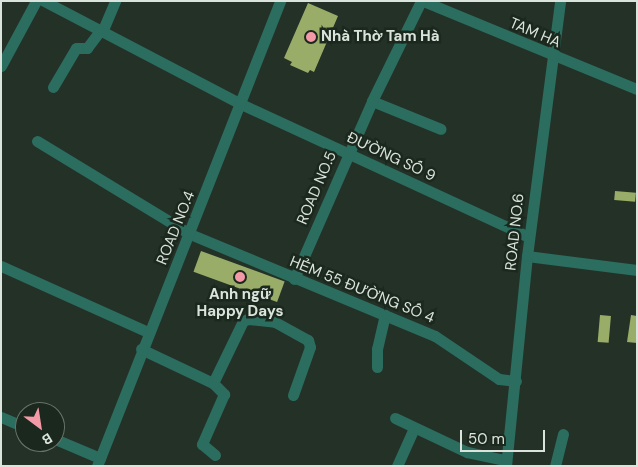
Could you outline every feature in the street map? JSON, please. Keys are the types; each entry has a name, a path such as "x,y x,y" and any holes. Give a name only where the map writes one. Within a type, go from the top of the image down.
{"street":[{"path":"1,66 36,1"},
{"name":"ĐƯỜNG SỐ 9","path":"44,1 241,104 529,237"},
{"path":"53,87 76,48 87,48 101,31 116,1"},
{"name":"ROAD NO.4","path":"99,462 141,349 190,234 280,1"},
{"name":"TAM HA","path":"422,1 550,56 637,90"},
{"name":"ROAD NO.5","path":"294,279 372,101 422,1"},
{"name":"ROAD NO.6","path":"506,463 550,56 560,1"},
{"path":"372,101 441,129"},
{"name":"HẺM 55 ĐƯỜNG SỐ 4","path":"37,141 190,234 294,279 435,336 499,380 516,380"},
{"path":"527,256 637,270"},
{"path":"1,266 148,332"},
{"path":"377,367 377,349 385,315"},
{"path":"213,383 243,321 248,319 275,322 308,340 310,347 293,395"},
{"path":"141,349 213,383 224,394 202,444 215,454"},
{"path":"1,417 15,423"},
{"path":"395,418 484,461 506,463"},
{"path":"397,466 414,428"},
{"path":"555,466 563,434"},
{"path":"65,444 99,462"}],"building":[{"name":"Nhà Thờ Tam Hà","path":"308,3 338,16 314,72 310,70 308,73 290,65 292,62 284,58"},
{"path":"615,191 636,193 635,202 614,200"},
{"name":"Anh ngữ Happy Days","path":"201,251 285,281 277,302 193,272"},
{"path":"600,315 611,316 609,343 598,342"},
{"path":"631,315 637,316 637,343 627,342"}],"place":[{"name":"Nhà Thờ Tam Hà","path":"311,37"},
{"name":"Anh ngữ Happy Days","path":"240,277"}]}
